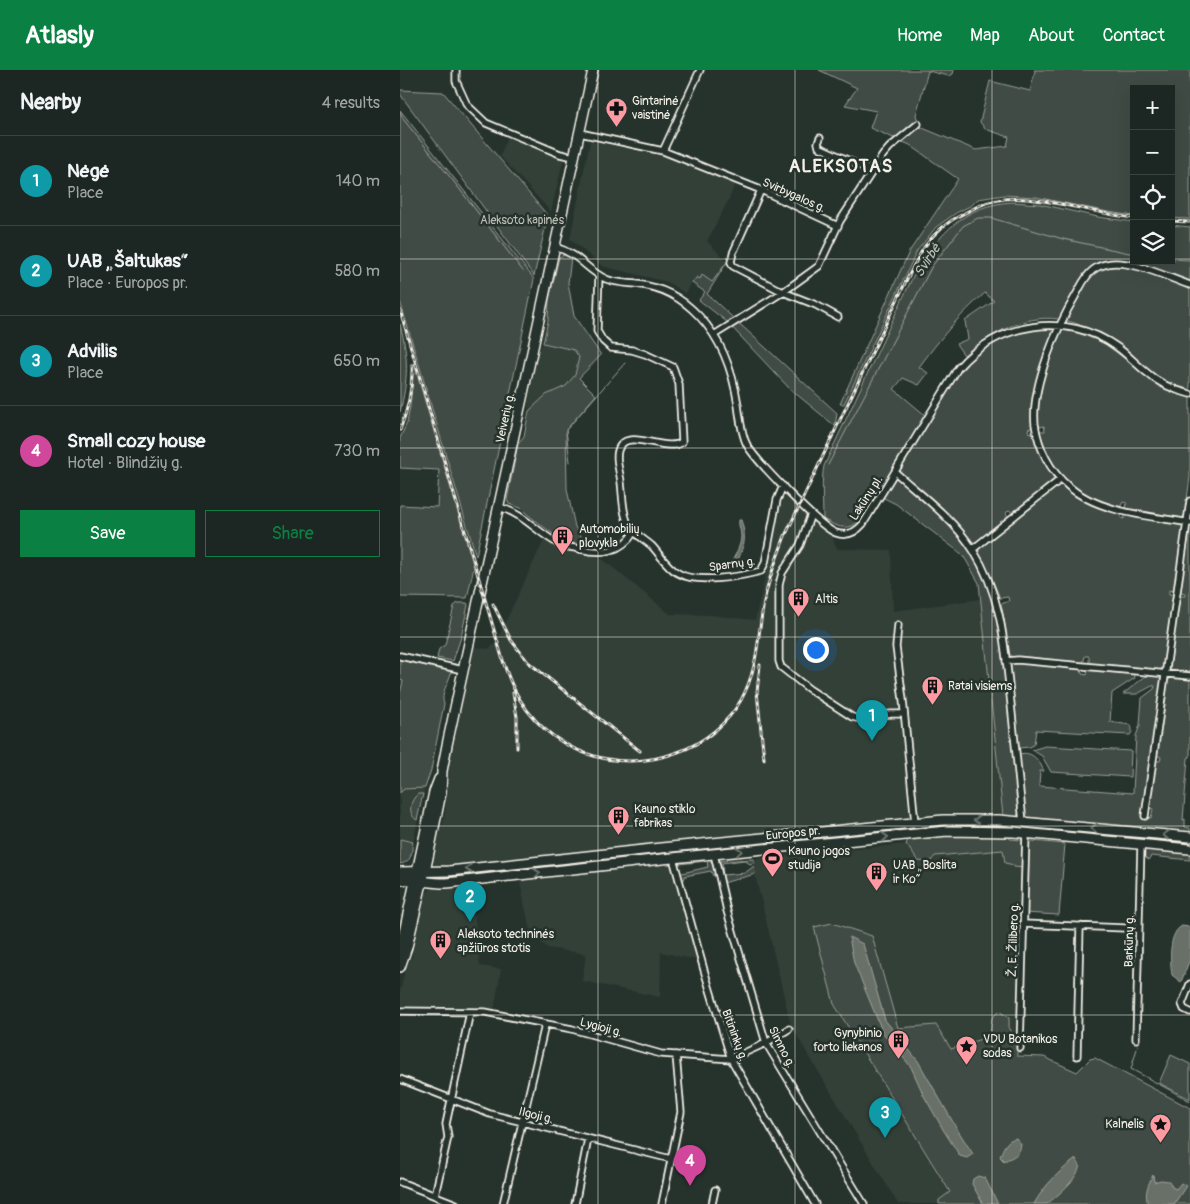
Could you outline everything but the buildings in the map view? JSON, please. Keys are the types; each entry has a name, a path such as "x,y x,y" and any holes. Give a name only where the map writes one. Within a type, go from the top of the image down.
{"main road":[{"name":"Veiverių g.","path":"400,967 408,947 434,792 442,771 593,70"},
{"name":"Europos pr.","path":"400,880 442,872 681,846 915,823 976,819 1190,837"},
{"path":"1024,822 1026,833"},
{"path":"915,823 916,834"},
{"path":"852,829 854,840"},
{"name":"Europos pr.","path":"400,872 440,883 854,840 966,831 1026,833 1190,849"},
{"path":"1141,844 1142,833"},
{"path":"673,858 673,852 681,846"},
{"path":"513,864 514,875"},
{"name":"Veiverių g.","path":"400,962 401,947 419,876"}],"street":[{"path":"456,70 456,81 467,105 486,123 560,154 574,157"},
{"path":"663,151 700,70"},
{"path":"714,335 783,292 819,266 838,226 872,171 890,147 918,124"},
{"name":"Svirbygalos g.","path":"580,133 663,151 760,190 838,226"},
{"path":"820,138 819,147 872,171"},
{"path":"760,190 733,253 731,262 733,266 783,292 816,305 838,317"},
{"name":"Lakūnų pl.","path":"555,247 571,253 599,275 611,281 644,285 670,292 688,305 714,335 731,370 747,446 811,514 837,534 854,532 867,519 958,368 972,353 993,340 1017,330 1034,326 1059,325 1089,332 1118,347 1148,374 1170,388 1190,394"},
{"path":"1188,523 1110,508 1079,495 1061,479 1040,445 1036,430 1035,411 1039,386 1059,325 1085,278 1093,270 1108,263 1121,262 1190,285"},
{"name":"Sparnų g.","path":"599,275 596,331 603,341 611,348 632,350 645,354 673,368 679,384 683,439 681,444 635,440 624,442 619,447 618,457 624,506 628,522 634,532 683,576 717,578 761,571 765,563 777,500 783,486"},
{"path":"895,472 947,518 973,549 986,572 998,605 1004,634 1024,822"},
{"path":"973,549 1061,479"},
{"path":"1145,816 1190,501"},
{"path":"499,507 512,510 563,546 595,553 604,553 621,546 631,538 634,532"},
{"path":"811,514 800,545 782,573 779,585 778,661 781,666 809,689 856,718 904,714"},
{"path":"898,625 896,647 915,823"},
{"path":"400,656 463,670"},
{"path":"1006,661 1018,660 1190,676"},
{"name":"Ž. E. Žilibero g.","path":"1020,1048 1026,833"},
{"name":"Barkūnų g.","path":"1136,1039 1141,844"},
{"name":"Simno g.","path":"714,854 730,920 766,1043 864,1204"},
{"name":"Bitininkų g.","path":"673,858 731,1059 815,1204"},
{"path":"1023,924 1125,928"},
{"path":"1077,1056 1080,926"},
{"path":"1190,984 1182,1006 1190,1012"},
{"name":"Lygioji g.","path":"400,1012 485,1012 572,1029 661,1054 731,1059 766,1043 789,1029"},
{"path":"437,1204 448,1137 446,1124 470,1012"},
{"path":"503,1204 544,1025"},
{"path":"662,1204 681,1112 676,1055"},
{"name":"Ilgoji g.","path":"400,1079 490,1114 671,1159"},
{"path":"575,1204 588,1139"},
{"path":"400,1182 456,1204"},
{"path":"712,1204 715,1190"}],"shaded area":[{"path":"510,130 554,147 566,149 551,212 500,156"},
{"path":"590,141 664,156 735,185 707,241 727,262 712,282 699,279 692,283 685,293 667,282 602,266 570,239"},
{"path":"543,343 574,350 579,357 575,375 566,386 546,395 529,411 528,402 538,351"},
{"path":"783,492 825,532 833,536 834,543 838,549 891,550 893,611 981,599 1003,816 946,815 437,869 433,859 437,834 443,824 448,769 474,647 488,649 495,644 544,540 600,557 670,614 710,615 755,620"},
{"path":"739,520 741,520 743,527 744,544 736,566 732,568 730,566 741,540"},
{"path":"425,788 413,842 400,839 400,793 404,789"},
{"path":"906,844 918,861 930,862 935,856 1003,850 1014,867 1022,867 1017,1042 1009,1027 992,1018 990,1036 950,1049 936,1026 898,1028 872,936 832,923 834,1004 950,1193 939,1200 939,1204 898,1204 791,1026 755,874 754,859"},
{"path":"670,862 697,960 661,952 660,997 582,981 586,954 548,948 531,935 520,883 522,878"},
{"path":"471,883 480,966 501,969 494,1012 467,1009 400,1009 400,992 405,970 412,956 425,894 435,886"},
{"path":"1182,926 1190,927 1190,959 1181,982 1172,975 1171,948 1174,935"},
{"path":"849,937 863,944 885,1020 918,1061 973,1154 967,1158 960,1156 924,1096 911,1067 883,1033 854,963"},
{"path":"1016,1138 1021,1144 1019,1151 1016,1155 1004,1161 1000,1157 1004,1148 1007,1143"},
{"path":"1076,1159 1080,1166 1078,1172 1066,1187 1047,1204 1034,1204 1052,1179"},
{"path":"1153,1175 1154,1182 1161,1180 1169,1181 1172,1187 1176,1189 1181,1183 1186,1186 1174,1204 1148,1204 1148,1186"},
{"path":"978,1176 985,1178 998,1204 983,1204 972,1184 973,1179"}],"green space":[{"path":"819,70 954,70 953,74 949,76 928,71 916,115 920,127 976,150 1007,146 1009,137 985,129 980,122 990,81 1030,91 1034,70 1190,70 1190,219 1175,218 1175,85 1130,85 1130,215 1036,197 1004,195 978,199 972,205 956,213 936,227 917,251 844,404 840,404 909,252 958,179 910,145 870,128 876,111 845,105 857,88"},
{"name":"Aleksoto kapinės","path":"400,90 443,92 548,216 534,276 400,94"},
{"path":"400,110 534,279 476,556 400,301"},
{"path":"1012,202 1040,204 1098,217 1130,221 1130,265 1175,265 1175,225 1190,227 1190,390 1167,382 1150,373 1108,337 1061,319 1045,318 1020,323 985,340 964,355 956,344 968,339 965,321 994,301 985,293 950,328 919,367 928,373 919,385 903,378 894,389 925,415 869,509 860,520 848,527 837,526 823,519 822,485 824,466 916,270 935,244 955,223 967,215 995,204"},
{"path":"567,254 571,257 568,283 574,316 601,355 579,378 596,395 566,430 567,489 575,527 588,547 561,540 521,508 509,504 507,500 518,444 524,436 529,411 546,395 566,386 575,375 579,357 574,350 543,343 548,321 549,300 559,257"},
{"path":"727,262 707,294 837,413 835,426 789,388 727,322 699,300 705,292 692,283 697,277 700,279 702,275 712,282"},
{"path":"400,324 405,347 406,368 405,389 400,412"},
{"path":"1050,328 1052,334 1033,394 1033,427 1028,429 1029,433 1033,432 1038,447 1054,479 1013,513 1009,510 1006,513 1008,517 977,542 973,542 899,470 944,392 968,361 982,350 1009,335 1025,330"},
{"path":"1061,328 1104,343 1161,386 1190,397 1190,477 1185,514 1182,518 1126,508 1127,503 1123,502 1120,507 1091,498 1078,491 1068,482 1051,460 1039,431 1045,431 1044,426 1039,427 1038,402 1044,376"},
{"path":"414,364 474,567 467,598 400,597 400,505 437,507 439,470 400,468 400,438 407,423"},
{"path":"893,478 899,479 933,509 964,542 976,560 992,598 1004,659 1019,810 1017,817 1003,816 979,583 963,555 896,504 882,497"},
{"path":"1058,484 1088,503 1121,513 1121,518 1124,519 1126,514 1178,524 1183,527 1175,591 1169,590 1169,594 1175,595 1164,668 1161,670 1089,664 1089,656 1085,656 1083,664 1013,657 1009,653 1001,604 1009,601 1008,597 1000,598 979,554 979,548"},
{"path":"1190,529 1190,673 1173,672 1170,665 1179,596 1185,596 1185,593 1180,592"},
{"path":"458,603 467,603 468,605 461,637 453,661 437,658 439,649 445,645 454,606"},
{"path":"400,659 446,669 451,673 444,693 444,704 431,770 425,788 404,789 400,793 400,694 403,681 400,680"},
{"path":"1017,662 1081,669 1082,674 1087,675 1088,669 1134,674 1135,678 1112,693 1110,722 1131,725 1131,734 1036,730 1034,744 1030,747 1018,748 1010,670 1012,664"},
{"path":"1147,675 1158,676 1161,684 1142,817 1151,818 1153,809 1148,807 1155,761 1160,761 1161,757 1156,755 1166,683 1172,677 1190,679 1190,757 1188,758 1183,820 1185,819 1185,827 1190,828 1190,834 1027,817 1024,811 1017,755 1026,753 1034,757 1042,767 1044,771 1040,771 1039,786 1133,793 1136,736 1140,725 1142,698 1154,689 1155,686 1137,694 1123,694"},
{"path":"1045,746 1131,751 1130,777 1051,772 1042,756 1032,750"},
{"path":"418,794 423,794 417,820 412,815 411,804"},
{"path":"946,823 1012,823 1011,829 919,829 919,826"},
{"path":"1035,825 1139,836 1139,838 1136,840 1034,831"},
{"path":"847,833 847,837 679,853 681,851 743,845 769,839"},
{"path":"938,835 1010,835 1010,839 1065,844 1059,915 1024,913 1025,868 1014,867 1014,865 1005,863 1003,850 935,856 930,862 918,861 906,844 909,838"},
{"path":"400,839 413,842 409,859 400,864"},
{"path":"1144,849 1190,852 1190,860 1151,856 1149,860 1143,856"},
{"path":"668,852 666,855 520,870 522,868"},
{"path":"710,858 715,872 713,876 711,871 685,876 684,880 682,880 680,875 682,873 708,867 707,861 679,864 679,861"},
{"path":"754,859 754,863 750,864 744,860 722,863 723,875 745,873 754,866 755,874 723,883 717,861"},
{"name":"VDU Botanikos sodas","path":"832,923 872,936 898,1028 936,1025 951,1049 990,1036 992,1018 999,1011 1009,1018 1009,1027 1017,1042 1017,1056 1044,1057 1077,1072 1090,1059 1095,1058 1190,1108 1190,1204 939,1204 939,1200 950,1192 834,1004 814,927"},
{"path":"1171,1055 1190,1064 1190,1099 1159,1083"}],"waterway":[{"path":"400,111 403,119 523,271"},
{"name":"Svirbė","path":"828,465 932,266 963,226 978,218 991,218 1063,239 1130,253"},
{"name":"Svirbė","path":"1175,259 1190,260"},
{"path":"570,462 566,430 625,363"},
{"path":"1138,1045 1131,1069 1190,1101"}],"railway":[{"path":"400,310 504,664 514,689 527,710 544,728 563,743 584,753 607,759 630,761 654,759 688,748 706,738 729,717 741,700 754,666 767,590 785,536 907,279 922,250 933,236 952,220 975,207 993,201 1013,199 1030,199 1130,218"},
{"path":"1175,221 1190,222"},
{"path":"400,430 412,382 412,365"},
{"path":"493,604 511,640 528,662 640,751"},
{"path":"760,665 757,692 764,759"},
{"path":"513,693 517,717 517,748"}],"place":[{"name":"Gintarinė vaistinė","path":"616,127"},
{"name":"Automobilių plovykla","path":"563,555"},
{"name":"Altis","path":"799,618"},
{"name":"Ratai visiems","path":"932,705"},
{"name":"Nėgė","path":"872,741"},
{"name":"Kauno stiklo fabrikas","path":"618,835"},
{"name":"Kauno jogos studija","path":"772,877"},
{"name":"UAB „Boslita ir Ko“","path":"877,891"},
{"name":"UAB „Šaltukas“","path":"470,922"},
{"name":"Aleksoto techninės apžiūros stotis","path":"441,960"},
{"name":"Gynybinio forto liekanos","path":"898,1059"},
{"name":"VDU Botanikos sodas","path":"967,1065"},
{"name":"Advilis","path":"885,1138"},
{"name":"Kalnelis","path":"1160,1143"},
{"name":"Small cozy house","path":"690,1186"}],"district":[{"name":"ALEKSOTAS","path":"841,166"}]}
